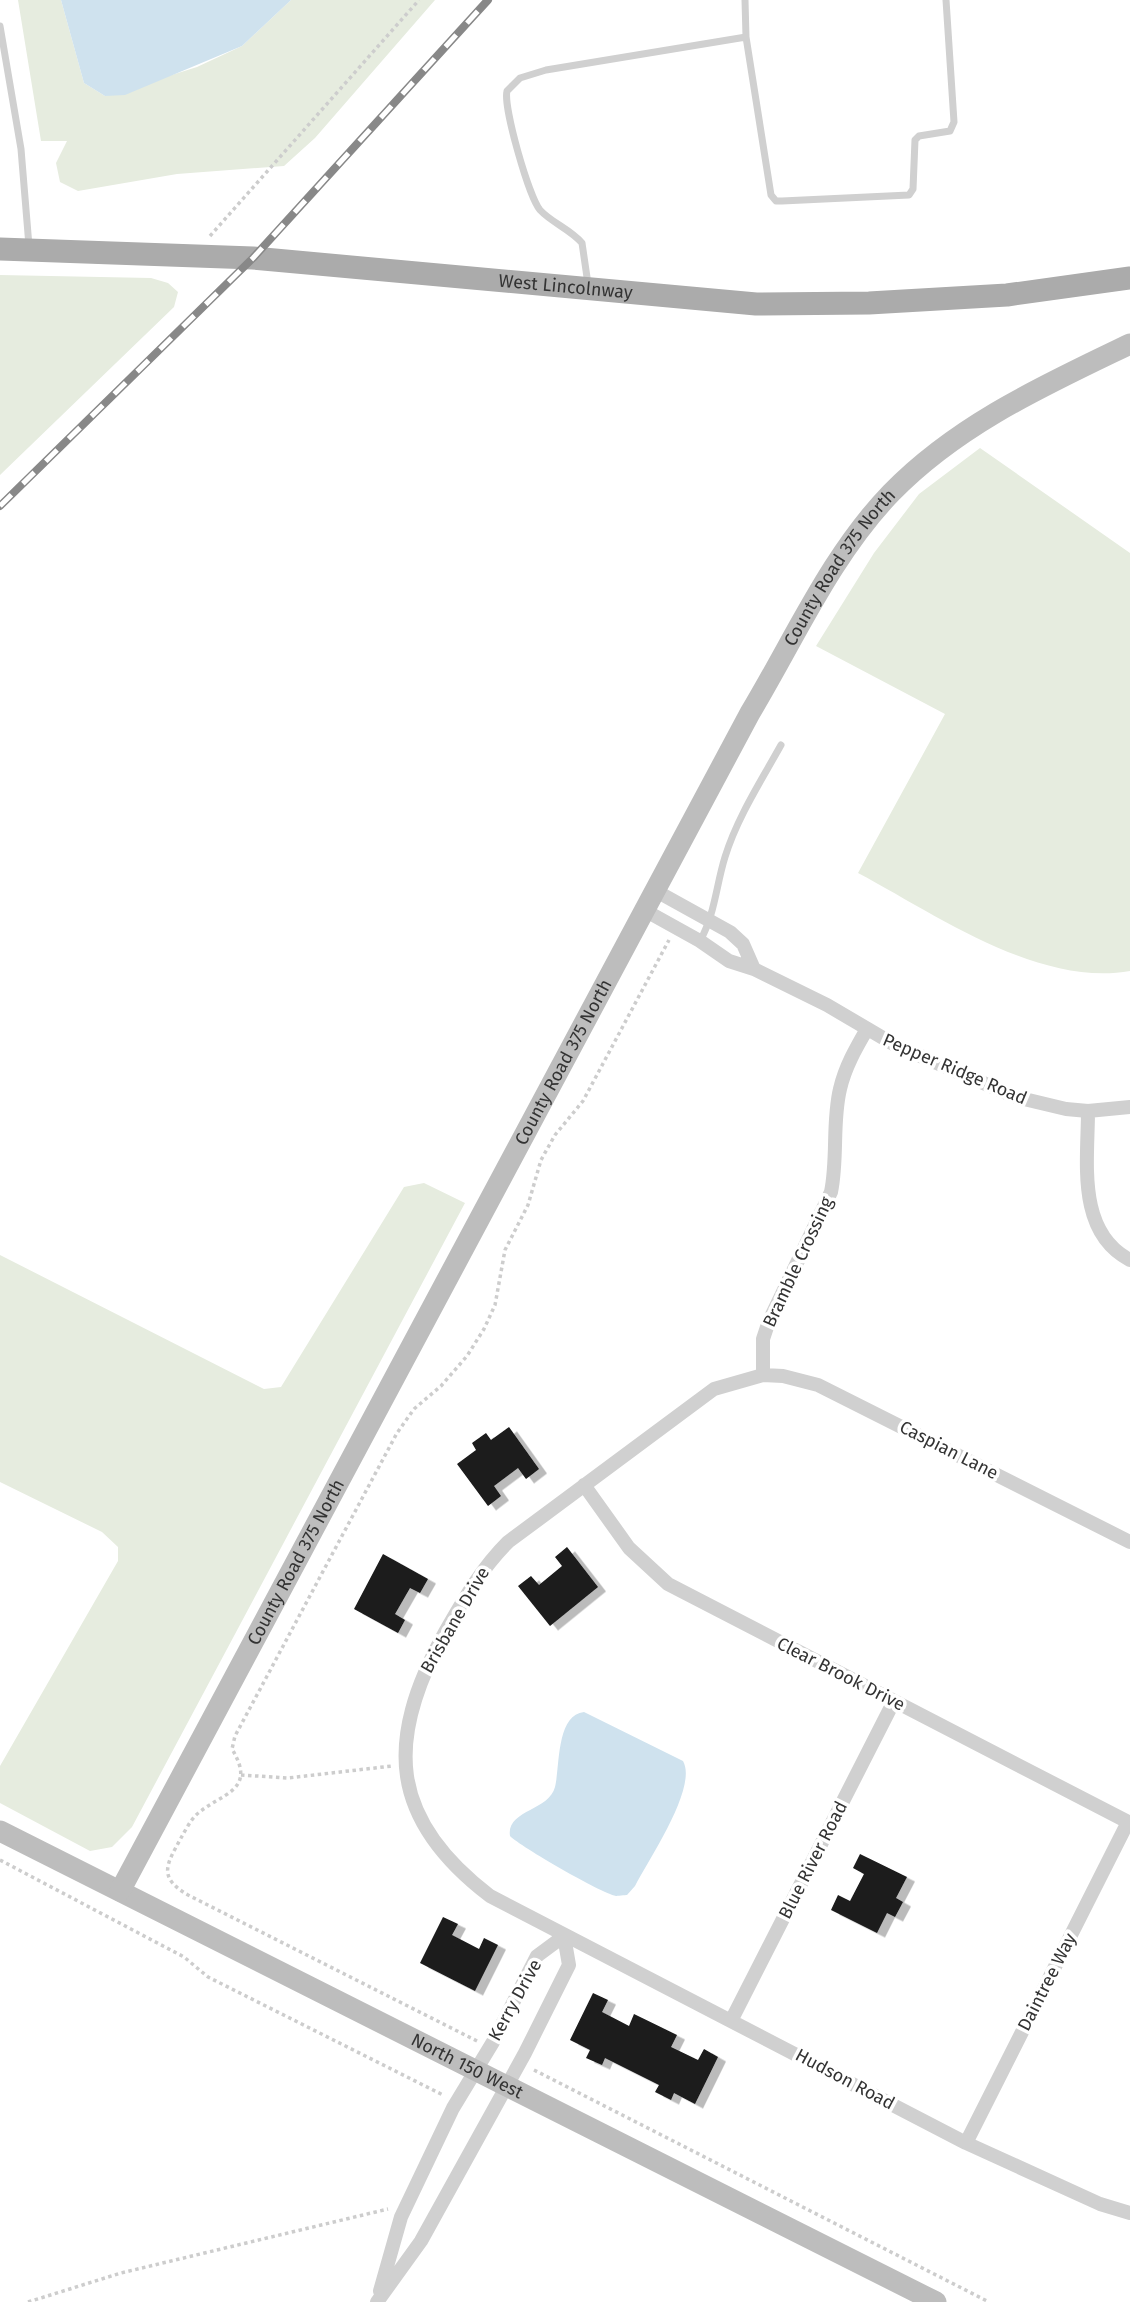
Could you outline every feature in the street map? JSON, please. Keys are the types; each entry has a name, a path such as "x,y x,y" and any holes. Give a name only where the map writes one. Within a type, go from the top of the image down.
{"main road":[{"name":"West Lincolnway","path":"0,248 266,259 756,304 869,303 1007,295 1130,278"}],"street":[{"name":"County Road 375 North","path":"120,1891 750,713 824,585 891,493 990,414 1130,344"},
{"path":"656,891 712,921 743,944 754,969"},
{"name":"Pepper Ridge Road","path":"646,911 700,940 729,961 754,969 827,1005 922,1058 1016,1097 1052,1107 1088,1111 1130,1107"},
{"name":"Bramble Crossing","path":"763,1375 763,1339 769,1321 831,1192 835,1172 839,1091 853,1053 867,1029"},
{"path":"1088,1111 1087,1193 1091,1211 1109,1243 1130,1260"},
{"name":"Brisbane Drive","path":"564,1936 489,1896 458,1872 437,1849 421,1822 407,1764 407,1722 416,1691 472,1585 508,1542 699,1398 730,1383 763,1375"},
{"name":"Caspian Lane","path":"763,1375 800,1379 838,1394 1130,1542"},
{"name":"Clear Brook Drive","path":"584,1485 629,1548 668,1584 1129,1822"},
{"name":"Blue River Road","path":"732,2019 894,1701"},
{"name":"Daintree Way","path":"966,2143 1129,1822"},
{"name":"North 150 West","path":"0,1831 936,2302"},
{"name":"Hudson Road","path":"564,1936 732,2019 966,2143 1100,2204 1130,2213"},
{"name":"Kerry Drive","path":"564,1936 569,1965 519,2063 421,2241 377,2302 401,2217 453,2108 490,2048 537,1956 564,1936"}],"lane":[{"path":"745,0 746,37 762,147 771,195 776,201 909,195 913,189 915,140 919,136 950,131 954,122 946,0"},
{"path":"0,26 21,149 29,250"},
{"path":"588,288 582,243 544,214 532,197 507,118 504,101 507,91 520,78 546,70 746,37"},
{"path":"700,940 712,921 724,859 732,838 781,745"}],"path":[{"path":"192,256 419,0"},
{"path":"490,2048 175,1888 167,1875 167,1863 196,1815 231,1794 241,1775 242,1765 232,1749 235,1736 397,1433 414,1409 441,1386 467,1356 484,1329 495,1305 505,1250 528,1205 541,1160 555,1135 583,1101 676,928"},
{"path":"241,1775 288,1778 407,1764"},
{"path":"0,1860 184,1957 208,1977 446,2097 444,2100"},
{"path":"519,2063 989,2302"},
{"path":"28,2302 121,2273 391,2208"}],"shaded area":[{"path":"18,0 61,0 84,83 105,96 197,67 242,46 291,0 435,0 315,138 284,166 177,174 78,191 60,182 56,163 67,141 41,141"},
{"path":"0,275 151,278 168,283 178,292 174,307 0,475"},
{"path":"980,448 1130,553 1130,971 1095,973 1060,968 1024,958 955,927 858,873 945,714 816,646 874,553 919,494"},
{"path":"424,1183 465,1203 132,1827 112,1847 90,1851 0,1803 0,1766 118,1561 118,1547 102,1532 0,1482 0,1255 264,1389 281,1387 404,1187"}],"water":[{"path":"61,0 291,0 242,46 125,95 105,96 84,83"},
{"path":"584,1712 683,1761 686,1773 684,1788 670,1823 635,1886 627,1895 616,1896 595,1887 544,1859 510,1836 511,1827 521,1815 551,1795 555,1787 564,1732 575,1715"}],"building":[{"path":"509,1427 539,1469 526,1479 518,1468 494,1486 501,1496 488,1506 457,1464 476,1450 472,1443 486,1433 491,1440"},
{"path":"567,1547 598,1587 550,1626 518,1586 531,1576 539,1585 562,1566 555,1557"},
{"path":"383,1554 428,1579 420,1593 410,1588 395,1614 405,1620 398,1633 354,1609"},
{"path":"860,1854 907,1877 896,1898 903,1902 895,1917 887,1913 877,1933 831,1910 838,1895 850,1901 864,1874 853,1868"},
{"path":"443,1917 458,1924 452,1935 479,1949 484,1938 498,1945 475,1991 420,1963"},
{"path":"593,1993 608,2000 602,2012 629,2026 634,2014 677,2035 671,2047 698,2060 704,2049 718,2057 695,2104 674,2093 671,2100 655,2092 659,2085 605,2058 602,2065 586,2058 590,2050 570,2040"}],"railway":[{"path":"0,506 253,258 488,0"}]}
